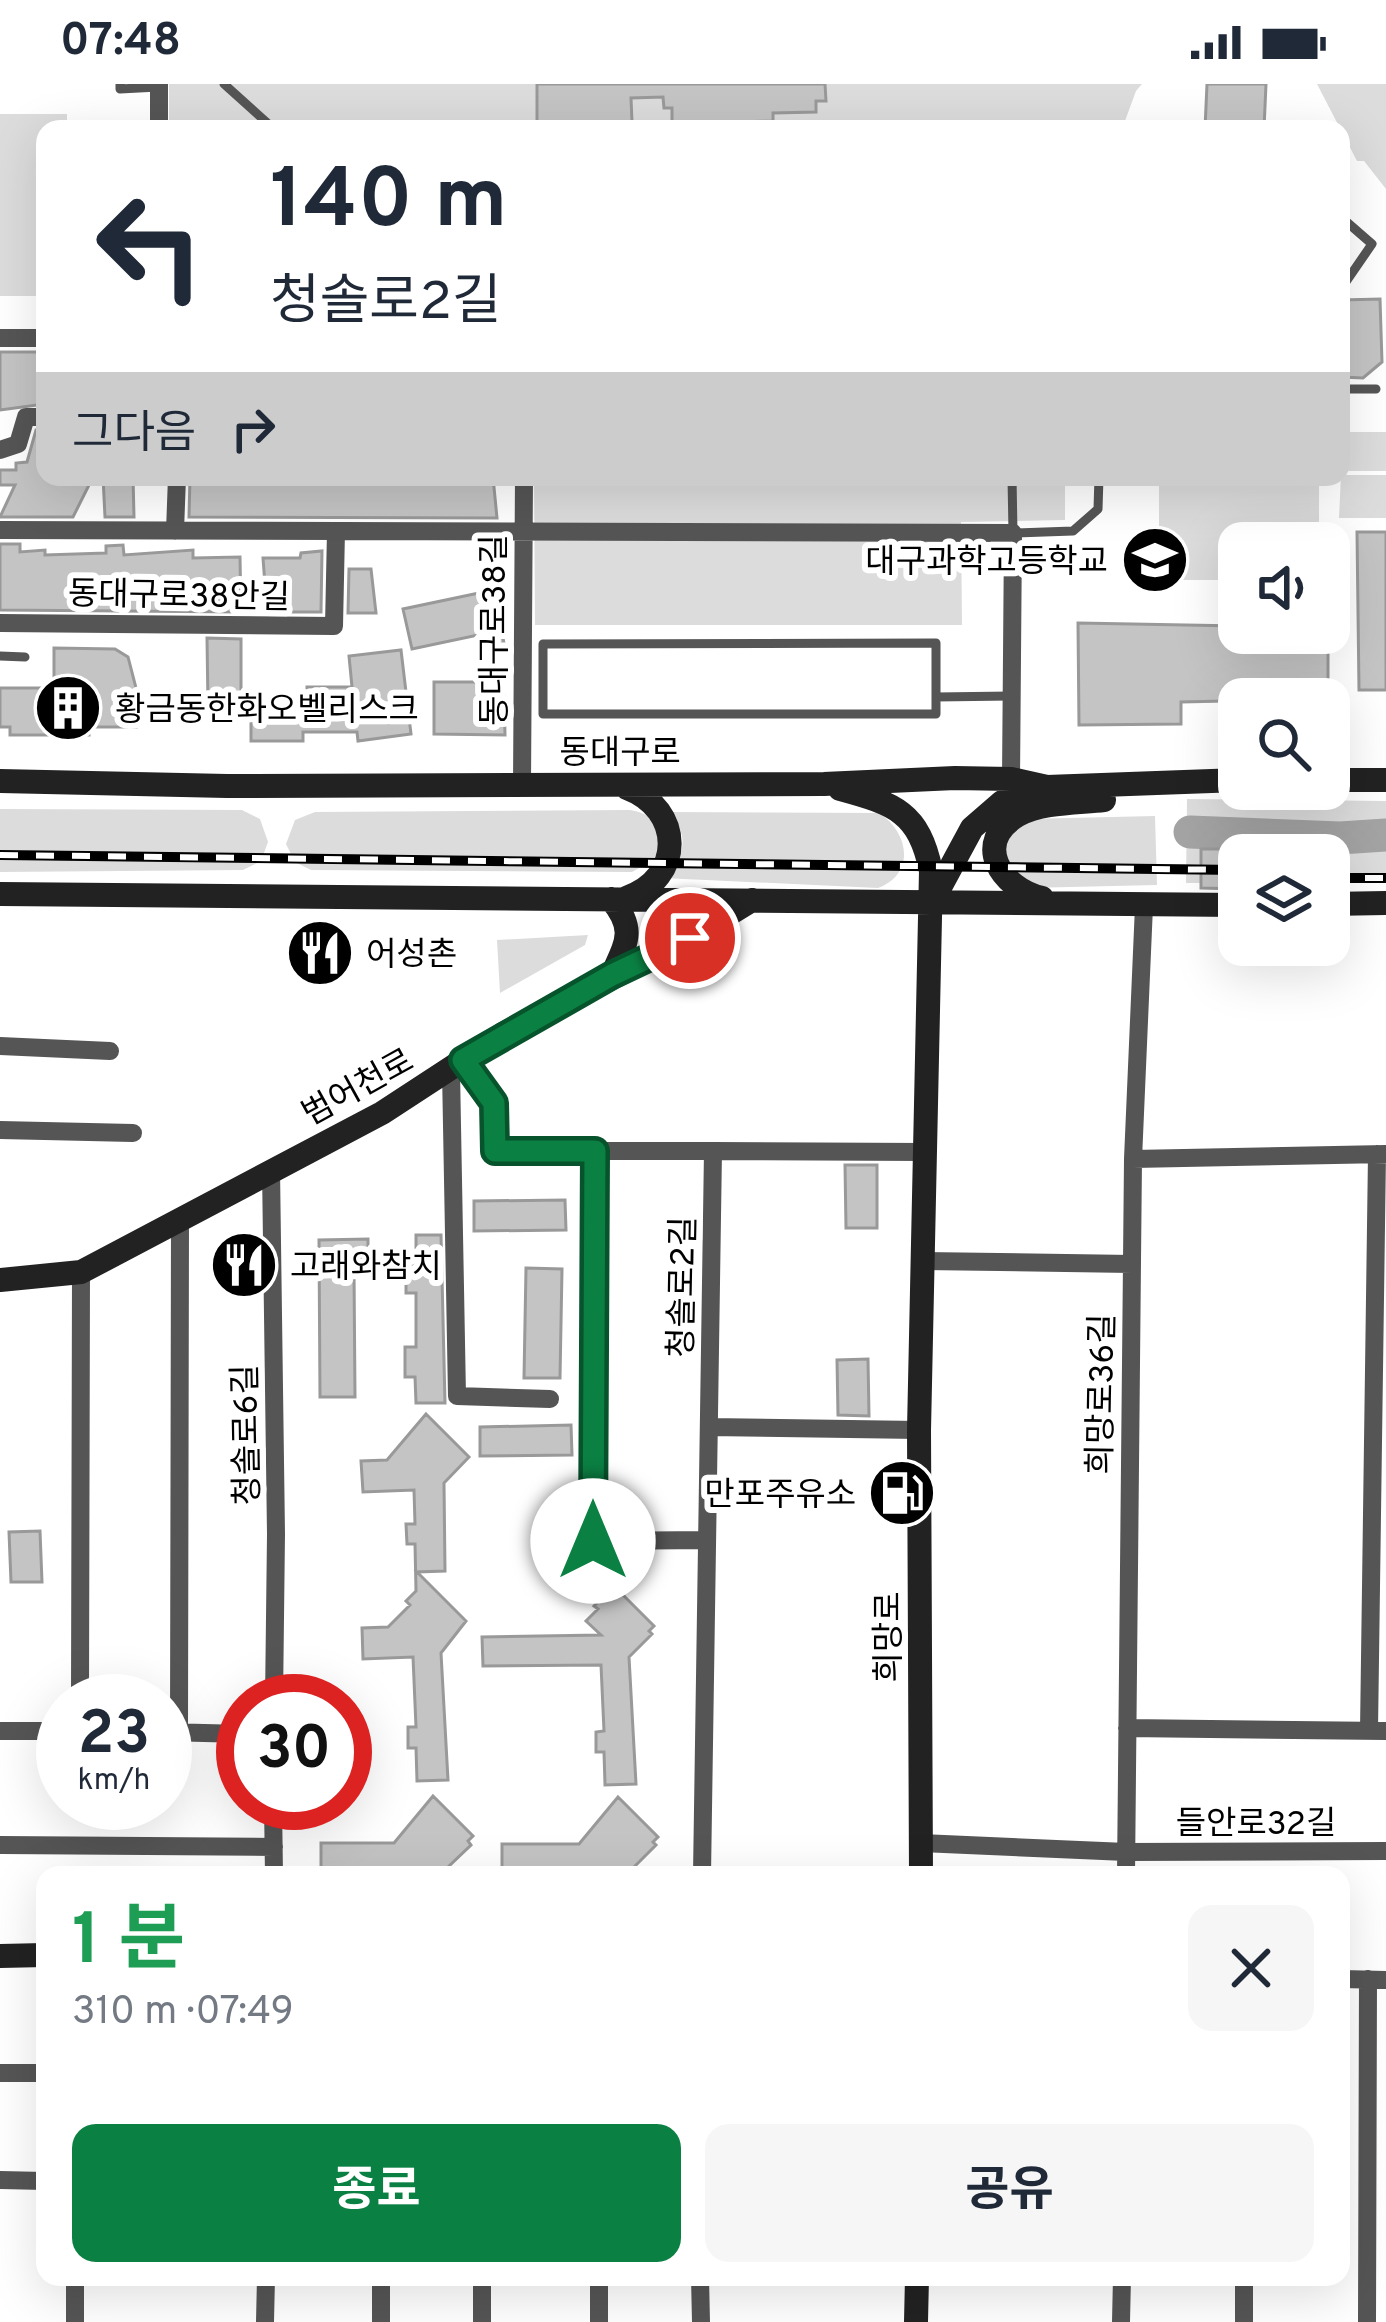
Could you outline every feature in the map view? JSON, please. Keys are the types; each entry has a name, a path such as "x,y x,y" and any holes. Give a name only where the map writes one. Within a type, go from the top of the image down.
{"main road":[{"name":"동대구로","path":"0,781 227,786 1011,779 1044,787 1218,781"},
{"path":"1350,780 1386,780"},
{"path":"1076,904 1012,887 996,862 1002,830 1028,812 1110,799 1152,783"},
{"path":"599,784 643,794 654,803 669,830 670,845 661,874 651,886 618,899"},
{"name":"희망로","path":"824,784 892,806 908,818 925,841 931,871 919,1430 920,1866"},
{"path":"931,904 972,828 1002,802 1044,787"},
{"path":"0,894 1218,905"},
{"path":"612,975 628,931 618,899"},
{"name":"범어천로","path":"0,1280 81,1272 382,1113 612,975 690,938 752,900"},
{"path":"1350,904 1386,904"},
{"path":"0,1956 36,1955"},
{"path":"916,2286 916,2322"}],"street":[{"path":"159,86 159,120"},
{"path":"0,338 36,338"},
{"path":"0,450 18,444 26,417 36,417"},
{"path":"176,531 177,486"},
{"name":"동대구로38길","path":"522,784 524,486"},
{"name":"동대구로38안길","path":"0,530 1013,533"},
{"name":"동대구로38안길","path":"0,622 334,626 336,531"},
{"path":"1011,779 1013,533"},
{"path":"1127,1728 1377,1731 1381,1154 1132,1159 1144,905"},
{"path":"0,1046 110,1052"},
{"path":"457,1066 494,1103 495,1151 925,1152"},
{"path":"457,1066 458,1396 550,1400"},
{"path":"0,1130 133,1133"},
{"path":"595,1151 593,1541 707,1540"},
{"name":"청솔로2길","path":"702,1866 712,1151"},
{"name":"희망로36길","path":"1126,1866 1132,1159"},
{"name":"청솔로6길","path":"271,1169 274,1674"},
{"path":"173,1674 180,1220"},
{"path":"923,1261 1132,1264"},
{"path":"80,1674 81,1272"},
{"path":"709,1427 919,1430"},
{"path":"0,1731 36,1730"},
{"path":"274,1830 274,1866"},
{"path":"921,1843 1126,1852"},
{"path":"0,1845 274,1847"},
{"name":"들안로32길","path":"1126,1852 1386,1851"},
{"path":"1367,2322 1377,1979"},
{"path":"0,2074 36,2073"},
{"path":"0,2180 36,2181"},
{"path":"75,2286 75,2322"},
{"path":"266,2286 266,2322"},
{"path":"381,2286 381,2322"},
{"path":"482,2286 482,2322"},
{"path":"599,2286 599,2322"},
{"path":"700,2286 700,2322"},
{"path":"1121,2322 1122,2286"},
{"path":"1244,2286 1244,2322"}],"lane":[{"path":"119,84 120,89 159,86"},
{"path":"224,84 264,120"},
{"path":"1350,225 1372,244 1350,276"},
{"path":"1350,389 1376,389"},
{"path":"1012,486 1013,533 1073,532 1098,509 1099,486"},
{"path":"543,644 936,644 936,697 936,713 543,714 543,644"},
{"path":"0,656 25,657"},
{"path":"936,697 1011,696"}],"shaded area":[{"path":"169,84 1142,84 1125,120 169,120"},
{"path":"1317,84 1386,84 1386,189 1364,161 1357,161 1350,148 1350,120 1336,120"},
{"path":"0,114 67,114 67,120 36,120 36,296 0,296"},
{"path":"1350,432 1386,432 1386,471 1350,471"},
{"path":"1350,475 1386,475 1386,518 1339,518 1340,486 1350,486"},
{"path":"534,486 1065,486 1065,520 961,522 962,625 535,625"},
{"path":"1159,486 1319,486 1319,522 1218,522 1218,580 1159,580"},
{"path":"1187,799 1218,799 1218,810 1350,810 1350,801 1386,801 1386,883 1350,883 1350,834 1218,834 1218,883 1186,883"},
{"path":"0,809 242,810 260,819 268,842 261,861 243,870 0,872"},
{"path":"630,810 652,821 658,842 655,859 632,872 311,870 295,862 286,844 295,820 315,812"},
{"path":"668,812 879,813 902,841 903,863 890,882 878,888 663,878 682,846 680,829"},
{"path":"1155,816 1157,885 1026,888 1018,885 1001,845 1025,819"},
{"path":"588,935 585,945 500,993 497,940"}],"building":[{"path":"537,84 825,84 826,101 816,101 816,112 773,113 773,120 672,120 672,108 664,108 663,97 631,98 632,120 537,120"},
{"path":"1207,84 1266,84 1264,120 1205,120"},
{"path":"1380,299 1382,362 1363,378 1350,377 1350,300"},
{"path":"0,352 36,352 36,405 0,410"},
{"path":"36,430 36,486 88,486 73,517 0,517 15,485 0,485 0,470 16,470 16,463 27,462"},
{"path":"103,486 133,486 134,517 105,517"},
{"path":"190,486 494,486 497,518 189,517"},
{"path":"1357,532 1386,532 1386,690 1359,690"},
{"path":"0,544 20,544 20,552 45,550 45,555 106,553 106,546 123,545 124,555 193,550 193,558 240,557 241,612 0,610"},
{"path":"322,551 321,612 267,612 263,558 300,558 301,553"},
{"path":"349,569 371,569 376,613 348,613"},
{"path":"493,590 504,643 481,648 478,635 412,649 403,609"},
{"path":"1078,623 1218,626 1218,654 1328,654 1328,678 1218,678 1218,701 1181,702 1181,724 1079,725"},
{"path":"207,638 241,639 241,706 208,706"},
{"name":"황금동한화오벨리스크","path":"54,648 115,649 128,657 136,688 136,727 89,727 89,735 10,735 10,727 0,727 0,688 54,688"},
{"path":"401,650 411,734 358,741 357,732 303,732 303,741 251,741 251,702 307,701 307,687 352,687 349,656"},
{"path":"434,682 504,682 505,735 434,734"},
{"path":"1201,849 1218,849 1218,888 1201,888"},
{"path":"845,1165 877,1165 877,1228 846,1228"},
{"path":"565,1200 566,1230 474,1231 474,1201"},
{"path":"416,1235 441,1235 445,1403 416,1403 415,1377 405,1377 405,1347 416,1347 416,1293 406,1293 406,1265 416,1265"},
{"path":"368,1239 368,1270 354,1270 355,1397 320,1397 319,1240"},
{"path":"526,1268 562,1269 560,1378 524,1378"},
{"path":"868,1359 869,1416 838,1415 837,1360"},
{"path":"426,1414 469,1457 444,1483 445,1571 417,1572 466,1621 441,1653 448,1780 417,1781 416,1748 408,1748 408,1727 416,1727 413,1657 363,1659 362,1628 388,1627 410,1605 406,1601 416,1591 415,1544 407,1544 406,1524 415,1524 414,1490 363,1492 361,1461 387,1460"},
{"path":"571,1425 572,1455 480,1456 480,1427"},
{"path":"40,1531 42,1582 11,1582 9,1532"},
{"path":"611,1588 654,1626 629,1657 636,1784 605,1785 604,1752 596,1752 596,1732 604,1731 601,1665 483,1666 482,1637 601,1635 586,1621"},
{"path":"433,1796 473,1836 468,1841 471,1845 449,1866 321,1866 321,1843 394,1843"},
{"path":"618,1797 658,1837 635,1866 502,1866 502,1844 579,1844"}],"waterway":[{"path":"1190,832 1340,838 1386,835"}],"railway":[{"path":"0,855 1218,870"},
{"path":"1350,878 1386,878"}],"place":[{"name":"대구과학고등학교","path":"1155,560"},
{"name":"황금동한화오벨리스크","path":"68,708"},
{"name":"어성촌","path":"320,953"},
{"name":"고래와참치","path":"244,1265"},
{"name":"만포주유소","path":"902,1493"}],"route":[{"path":"593,1541 595,1151 495,1151 494,1103 463,1060 502,1034 690,938"}]}
